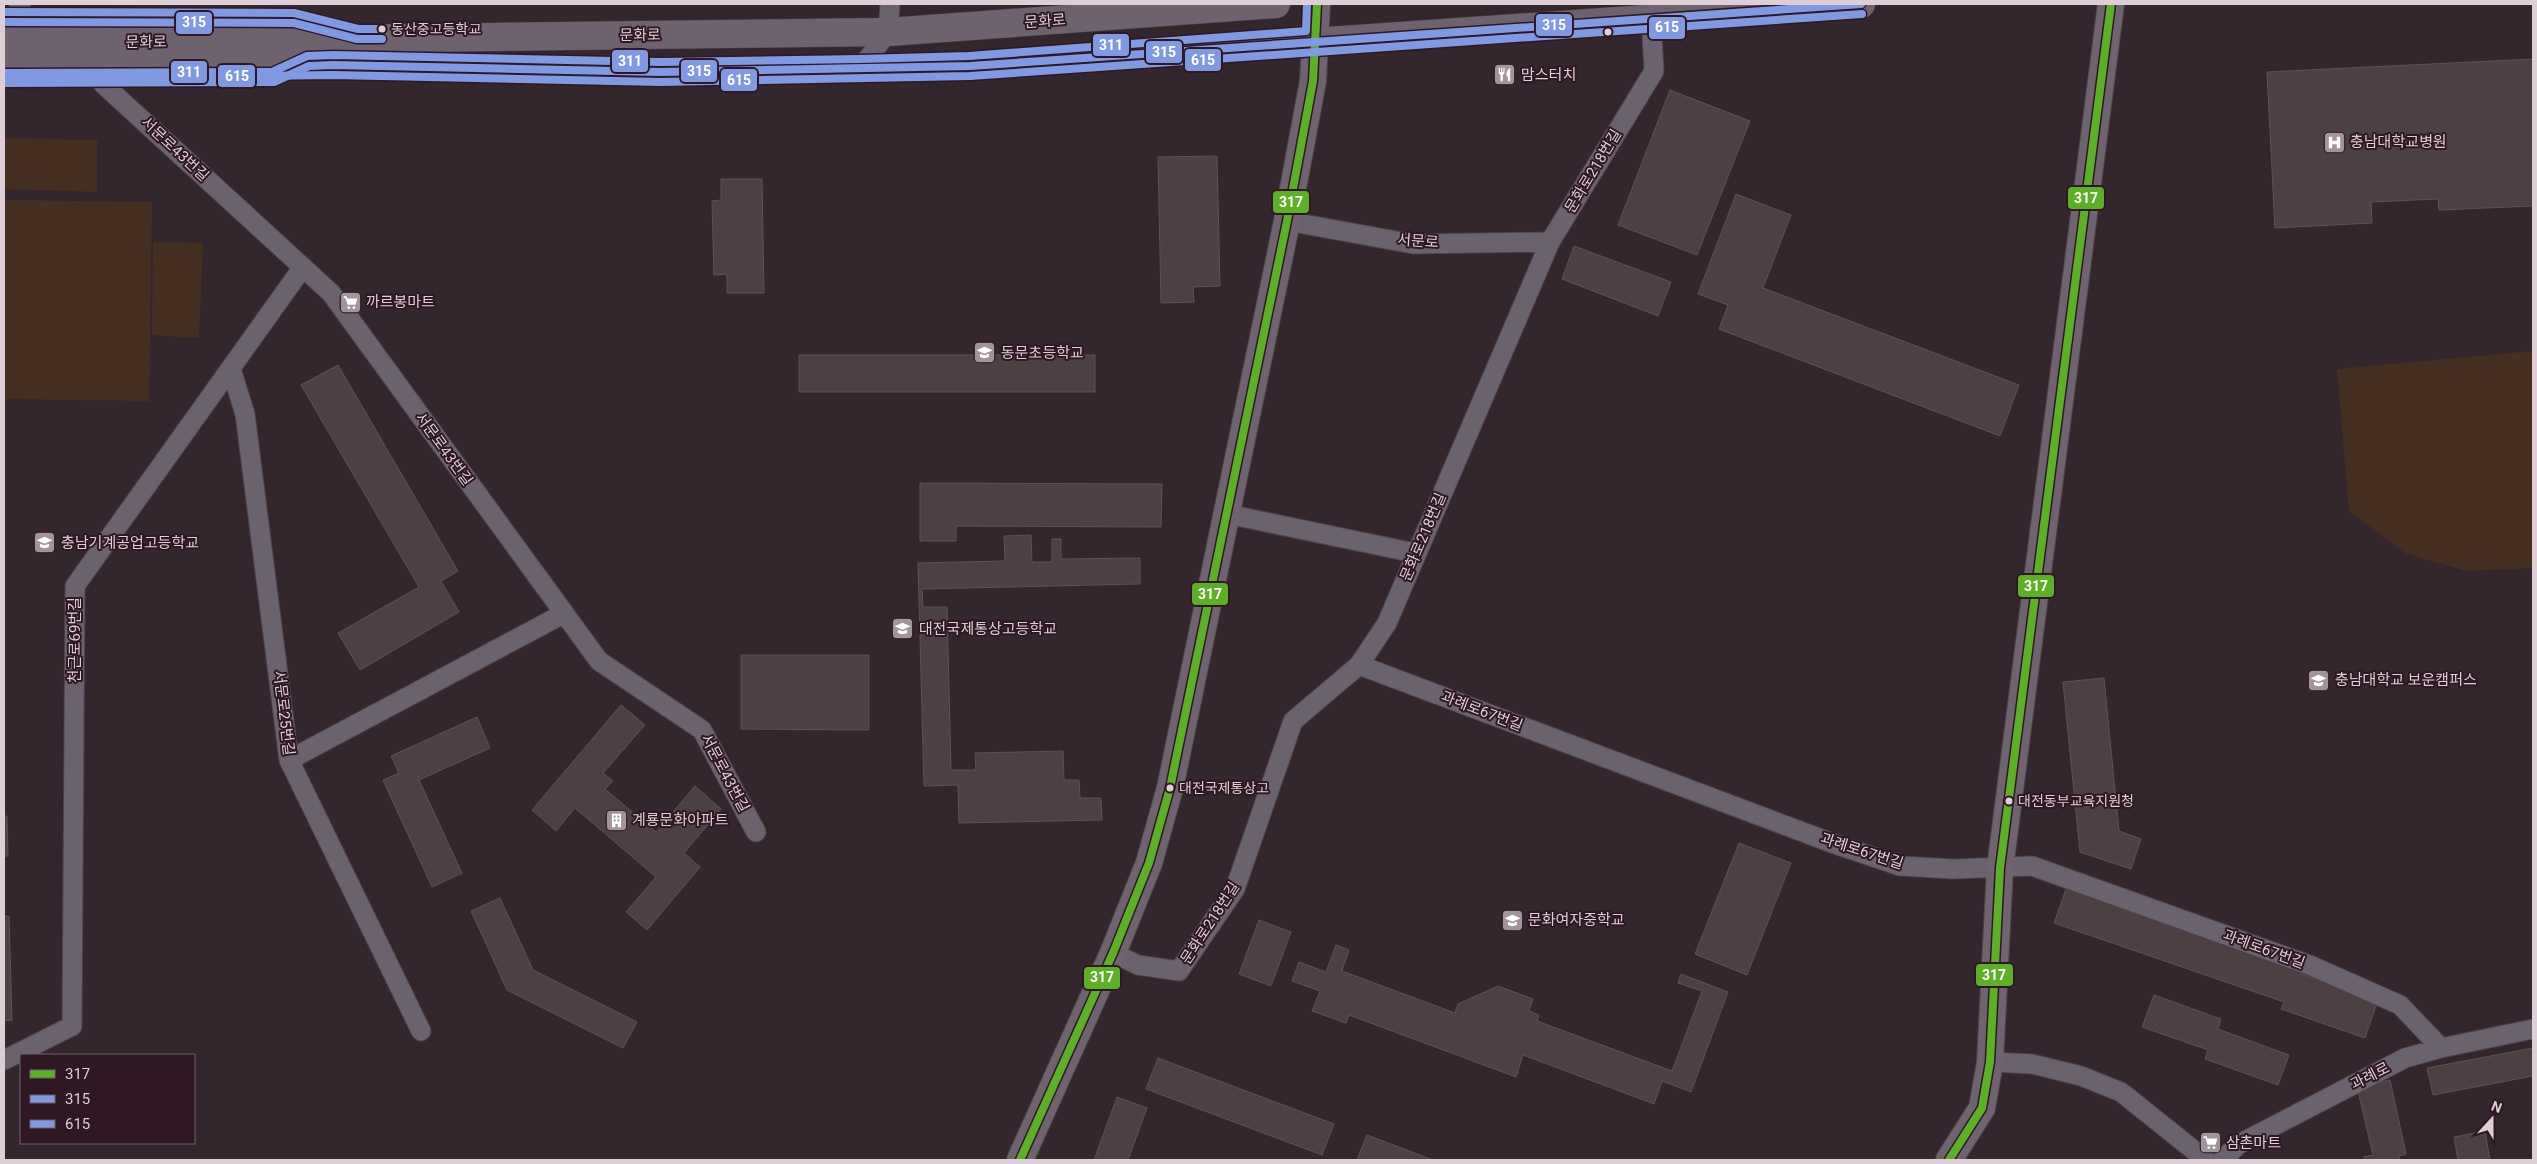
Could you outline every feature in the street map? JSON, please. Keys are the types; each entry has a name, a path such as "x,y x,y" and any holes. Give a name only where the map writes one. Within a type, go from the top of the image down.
{"main road":[{"name":"문화로","path":"4,69 237,53 357,39 888,32 1276,4"},
{"path":"1020,1160 1113,953 1149,863 1170,788 1287,220 1313,81 1317,4"},
{"name":"문화로","path":"10,23 237,53 309,66 661,72 970,66 1315,40 1861,4"},
{"path":"1949,1160 1982,1108 1990,1062 2000,868 2111,4"},
{"path":"10,23 294,23 357,39"},
{"path":"4,83 274,82 309,66"}],"street":[{"path":"860,69 888,32 890,4"},
{"name":"문화로218번길","path":"1113,953 1138,965 1179,971 1236,889 1293,722 1359,665 1387,623 1415,553 1550,242 1654,71 1651,17"},
{"name":"서문로43번길","path":"104,84 331,293 598,661 702,730 756,832"},
{"name":"서문로","path":"1287,220 1412,244 1550,242"},
{"name":"천근로69번길","path":"4,1060 72,1026 75,586 303,267"},
{"name":"서문로25번길","path":"231,369 245,414 288,760 421,1031"},
{"path":"1227,514 1415,553"},
{"path":"288,760 563,614"},
{"name":"과례로67번길","path":"1359,665 1900,866 1953,869 2032,866 2312,966 2400,1005 2441,1048"},
{"name":"과례로","path":"2222,1160 2239,1144 2405,1058 2441,1048 2533,1029"},
{"path":"1990,1062 2032,1064 2081,1076 2121,1092 2206,1160"}],"shaded area":[{"path":"4,138 97,140 97,192 4,189"},
{"path":"4,200 152,202 149,401 4,399"},
{"path":"153,242 203,243 199,338 152,335"},
{"path":"2533,351 2533,568 2465,571 2405,553 2349,511 2337,369"}],"building":[{"path":"2533,59 2533,206 2439,210 2438,199 2371,202 2372,223 2275,228 2267,72"},
{"path":"1670,90 1750,121 1697,255 1618,225"},
{"path":"1217,156 1220,286 1193,287 1194,302 1161,303 1158,157"},
{"path":"721,179 762,179 764,293 727,293 727,274 714,275 712,201 721,200"},
{"path":"1736,194 1791,215 1763,288 2019,385 2000,436 1719,329 1728,305 1698,294"},
{"path":"1574,246 1671,282 1658,316 1562,279"},
{"path":"799,355 1095,355 1095,392 799,392"},
{"path":"338,365 458,571 441,581 459,612 360,670 338,633 419,587 301,385"},
{"path":"920,483 1162,484 1161,527 956,526 956,541 920,541"},
{"path":"1031,535 1032,562 1052,562 1052,539 1061,539 1061,559 1140,558 1140,584 922,589 923,607 947,607 951,770 976,770 975,753 1063,751 1064,780 1079,780 1080,798 1101,798 1102,820 959,823 958,785 924,786 918,563 1005,561 1004,536"},
{"path":"741,655 869,655 869,730 741,729"},
{"path":"2104,678 2119,831 2141,839 2131,869 2080,852 2063,682"},
{"name":"계룡문화아파트","path":"621,705 645,725 603,773 613,781 605,789 656,832 695,786 721,809 684,853 700,867 647,930 626,912 656,877 575,808 556,831 532,810"},
{"path":"477,717 490,748 419,780 462,873 432,887 383,780 399,773 391,756"},
{"path":"4,816 7,816 8,856 4,856"},
{"path":"1739,843 1791,863 1747,975 1695,954"},
{"path":"2067,886 2301,966 2301,974 2378,1000 2365,1038 2281,1009 2284,1002 2054,923"},
{"path":"500,898 533,970 637,1022 623,1048 507,990 471,911"},
{"path":"4,916 9,916 12,1020 4,1021"},
{"path":"1259,920 1291,932 1271,986 1239,974"},
{"path":"1336,945 1349,950 1342,971 1455,1013 1458,1004 1498,986 1533,999 1529,1011 1539,1015 1537,1021 1672,1071 1702,991 1678,983 1681,974 1728,992 1691,1092 1662,1081 1654,1104 1523,1055 1516,1077 1349,1015 1346,1023 1312,1011 1320,991 1292,981 1299,962 1326,972"},
{"path":"2154,995 2221,1019 2218,1029 2289,1055 2278,1085 2205,1059 2208,1050 2142,1027"},
{"path":"2533,1048 2533,1076 2433,1095 2427,1068"},
{"path":"1158,1058 1334,1124 1322,1155 1146,1089"},
{"path":"2390,1080 2406,1154 2399,1156 2400,1160 2364,1160 2364,1157 2373,1155 2357,1087"},
{"path":"1117,1097 1147,1108 1128,1160 1094,1160"},
{"path":"2485,1131 2490,1160 2458,1160 2454,1137"},
{"path":"1367,1135 1433,1160 1357,1160"}],"transit line":[{"name":"311","path":"4,73 272,72 307,56 333,55 661,62 969,56 1306,31 1307,4"},
{"name":"317","path":"1020,1160 1113,953 1149,863 1170,788 1287,221 1313,81 1317,4"},
{"name":"315","path":"4,83 274,82 309,66 333,65 661,72 970,66 1861,4"},
{"name":"317","path":"1949,1160 1982,1108 1990,1062 2000,868 2111,4"},
{"name":"311","path":"4,12 294,13 358,29 382,29"},
{"name":"615","path":"4,79 333,75 661,82 970,76 1862,14"},
{"name":"315","path":"4,22 294,23 357,39 382,39"}],"place":[{"name":"동산중고등학교","path":"382,29"},
{"name":"맘스터치","path":"1505,75"},
{"name":"충남대학교병원","path":"2334,142"},
{"name":"까르봉마트","path":"350,302"},
{"name":"동문초등학교","path":"985,353"},
{"name":"충남기계공업고등학교","path":"45,543"},
{"name":"대전국제통상고등학교","path":"903,629"},
{"name":"충남대학교 보운캠퍼스","path":"2319,680"},
{"name":"대전국제통상고","path":"1170,788"},
{"name":"대전동부교육지원청","path":"2009,801"},
{"name":"계룡문화아파트","path":"616,820"},
{"name":"문화여자중학교","path":"1512,920"},
{"name":"삼촌마트","path":"2210,1143"}]}
